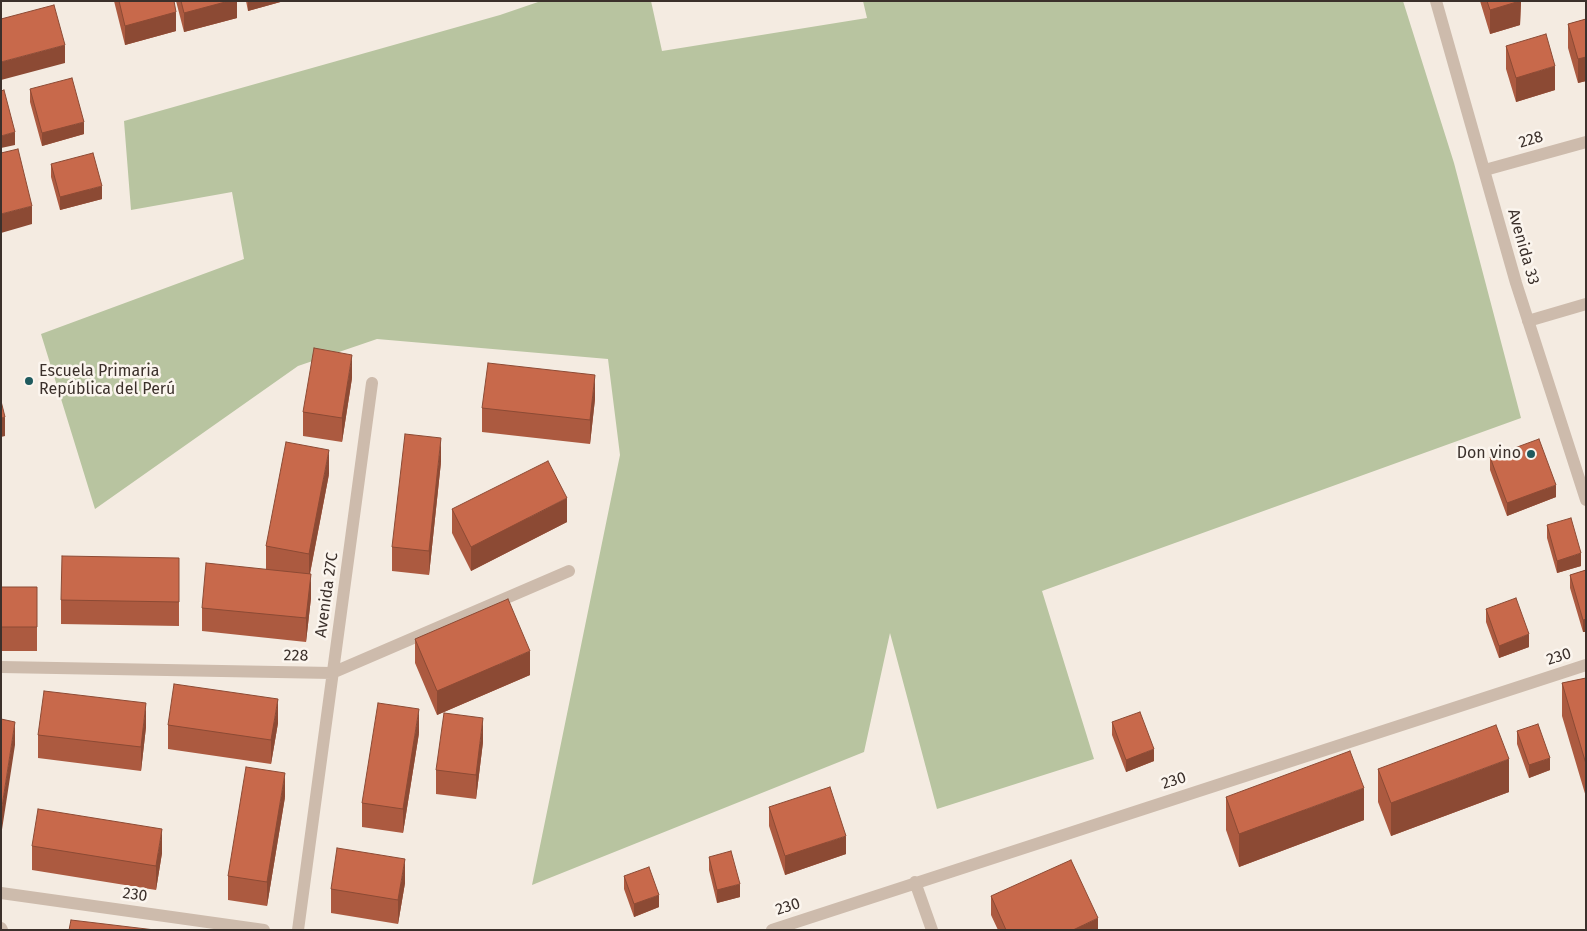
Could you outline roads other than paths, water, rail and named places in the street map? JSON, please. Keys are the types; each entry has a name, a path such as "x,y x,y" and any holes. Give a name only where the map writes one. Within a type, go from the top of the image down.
{"street":[{"name":"Avenida 33","path":"1436,1 1528,320 1586,500"},
{"name":"228","path":"1485,170 1586,142"},
{"path":"1528,320 1586,304"},
{"name":"Avenida 27C","path":"298,930 372,383"},
{"name":"228","path":"1,667 332,673 569,571"},
{"name":"230","path":"772,930 1586,665"},
{"path":"915,882 932,930"},
{"name":"230","path":"1,893 264,930"}],"place":[{"name":"Escuela Primaria República del Perú","path":"29,381"},
{"name":"Don vino","path":"1531,454"}]}
